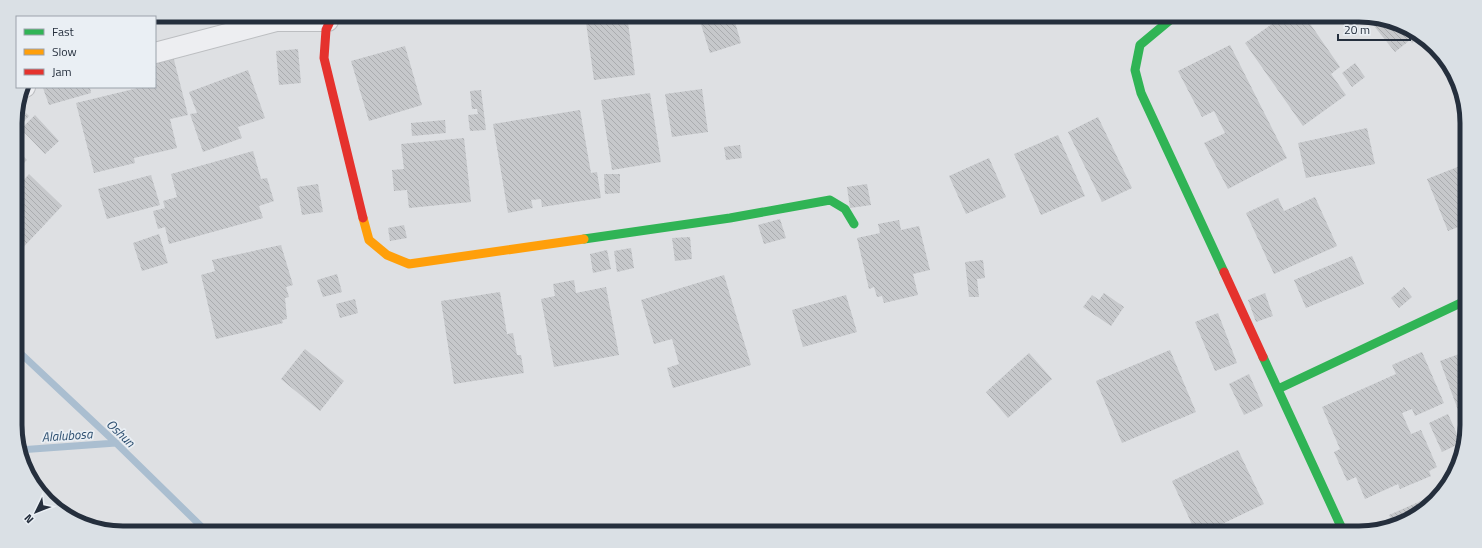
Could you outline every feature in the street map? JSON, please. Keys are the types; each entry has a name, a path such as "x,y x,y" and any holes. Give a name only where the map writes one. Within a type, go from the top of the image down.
{"street":[{"path":"156,53 272,22"},
{"path":"329,22 324,35 324,58 369,240 382,252 396,261 409,264 730,218 830,200 840,204 848,211 854,224"},
{"path":"1168,22 1140,45 1135,70 1141,93 1341,526"},
{"path":"1278,389 1460,303"}],"building":[{"path":"586,22 628,22 635,75 594,80"},
{"path":"700,22 735,22 741,43 710,53"},
{"path":"1275,22 1309,22 1340,67 1331,74 1346,95 1303,126 1245,43"},
{"path":"1372,23 1392,27 1404,32 1416,40 1412,43 1410,40 1395,52"},
{"path":"1230,45 1287,158 1228,189 1204,143 1225,133 1214,111 1202,117 1178,71"},
{"path":"405,46 422,105 369,121 351,61"},
{"path":"298,49 301,83 279,85 276,51"},
{"path":"173,56 188,115 170,119 177,148 134,158 135,163 94,173 76,103 138,88 156,88 156,61"},
{"path":"1355,63 1365,77 1352,87 1342,73"},
{"path":"248,70 265,118 238,127 242,138 203,152 190,114 197,113 189,92"},
{"path":"43,88 90,88 91,93 49,105"},
{"path":"702,89 708,132 672,137 665,94"},
{"path":"481,90 486,130 470,131 468,115 478,114 477,109 472,109 470,91"},
{"path":"650,93 661,162 612,170 601,100"},
{"path":"23,110 29,116 22,123"},
{"path":"580,110 591,173 597,172 601,198 542,207 541,199 531,200 533,208 508,213 493,124"},
{"path":"35,115 59,141 45,154 22,130 22,128"},
{"path":"1098,117 1132,188 1102,202 1068,132"},
{"path":"445,120 446,133 412,136 411,123"},
{"path":"1367,128 1375,164 1306,178 1298,143"},
{"path":"1058,135 1085,196 1041,215 1014,154"},
{"path":"464,138 471,202 409,208 407,190 394,191 392,170 404,169 401,144"},
{"path":"740,145 742,158 726,160 724,147"},
{"path":"253,151 261,179 267,178 274,201 259,206 263,218 169,244 165,227 158,229 153,211 165,208 163,201 177,197 171,174"},
{"path":"22,155 27,160 22,165"},
{"path":"989,158 1006,197 966,214 949,176"},
{"path":"1460,166 1460,226 1448,231 1427,179"},
{"path":"29,174 62,206 22,249 22,182"},
{"path":"604,174 620,174 620,193 605,194"},
{"path":"151,175 160,205 107,219 98,189"},
{"path":"318,184 323,212 302,215 297,187"},
{"path":"867,184 871,205 850,208 847,187"},
{"path":"1315,197 1337,246 1274,274 1246,213 1278,198 1284,211"},
{"path":"780,219 786,238 764,244 758,225"},
{"path":"899,220 901,230 919,226 930,270 913,274 918,295 884,303 882,296 877,297 874,287 869,289 857,238 880,233 878,224"},
{"path":"404,225 407,238 390,241 388,228"},
{"path":"159,234 168,263 142,271 133,243"},
{"path":"690,237 692,259 675,261 672,238"},
{"path":"281,245 293,285 286,287 289,297 285,298 287,319 282,320 283,323 216,339 201,275 215,271 212,260"},
{"path":"631,248 634,268 617,272 614,251"},
{"path":"607,250 611,269 593,273 590,254"},
{"path":"1352,256 1364,284 1306,308 1294,280"},
{"path":"983,260 985,278 977,279 979,297 969,297 965,262"},
{"path":"337,274 342,292 323,297 317,280"},
{"path":"724,275 751,365 673,388 667,368 679,364 672,339 654,344 641,300"},
{"path":"574,280 576,293 606,287 619,355 554,367 541,299 555,296 553,284"},
{"path":"1404,287 1412,297 1399,308 1391,298"},
{"path":"500,292 507,334 513,333 517,355 521,355 524,373 454,384 441,301"},
{"path":"1104,293 1124,307 1111,326 1083,307 1092,295 1099,300"},
{"path":"1265,293 1273,316 1256,322 1248,300"},
{"path":"846,295 857,332 803,347 792,310"},
{"path":"355,299 358,313 340,318 336,304"},
{"path":"1218,313 1237,363 1215,371 1195,322"},
{"path":"305,349 344,381 320,411 281,379"},
{"path":"1170,350 1196,412 1122,443 1096,381"},
{"path":"1422,352 1444,403 1415,416 1412,409 1402,413 1411,434 1421,430 1437,467 1429,471 1431,476 1400,489 1398,484 1365,499 1356,477 1347,481 1334,452 1340,449 1322,407 1396,374 1392,365"},
{"path":"1029,353 1052,379 1008,418 986,392"},
{"path":"1460,354 1460,416 1440,361"},
{"path":"1249,374 1263,406 1244,415 1229,384"},
{"path":"1448,414 1459,438 1458,444 1442,452 1429,423"},
{"path":"1238,450 1264,504 1218,526 1193,526 1172,481"},
{"path":"1428,498 1421,505 1404,516 1392,521 1389,515"}],"waterway":[{"name":"Oshun","path":"22,355 116,443 201,526"},
{"name":"Alalubosa","path":"25,450 116,443"}],"traffic: fast":[{"path":"1168,22 1140,45 1135,70 1141,93 1224,272"},
{"path":"584,239 730,218 830,200 845,209 854,224"},
{"path":"1278,389 1460,303"},
{"path":"1263,357 1341,526"}],"traffic: slow":[{"path":"363,218 369,240 387,255 409,264 584,239"}],"traffic: jam":[{"path":"330,22 326,30 324,58 363,218"},
{"path":"1224,272 1263,357"}]}
